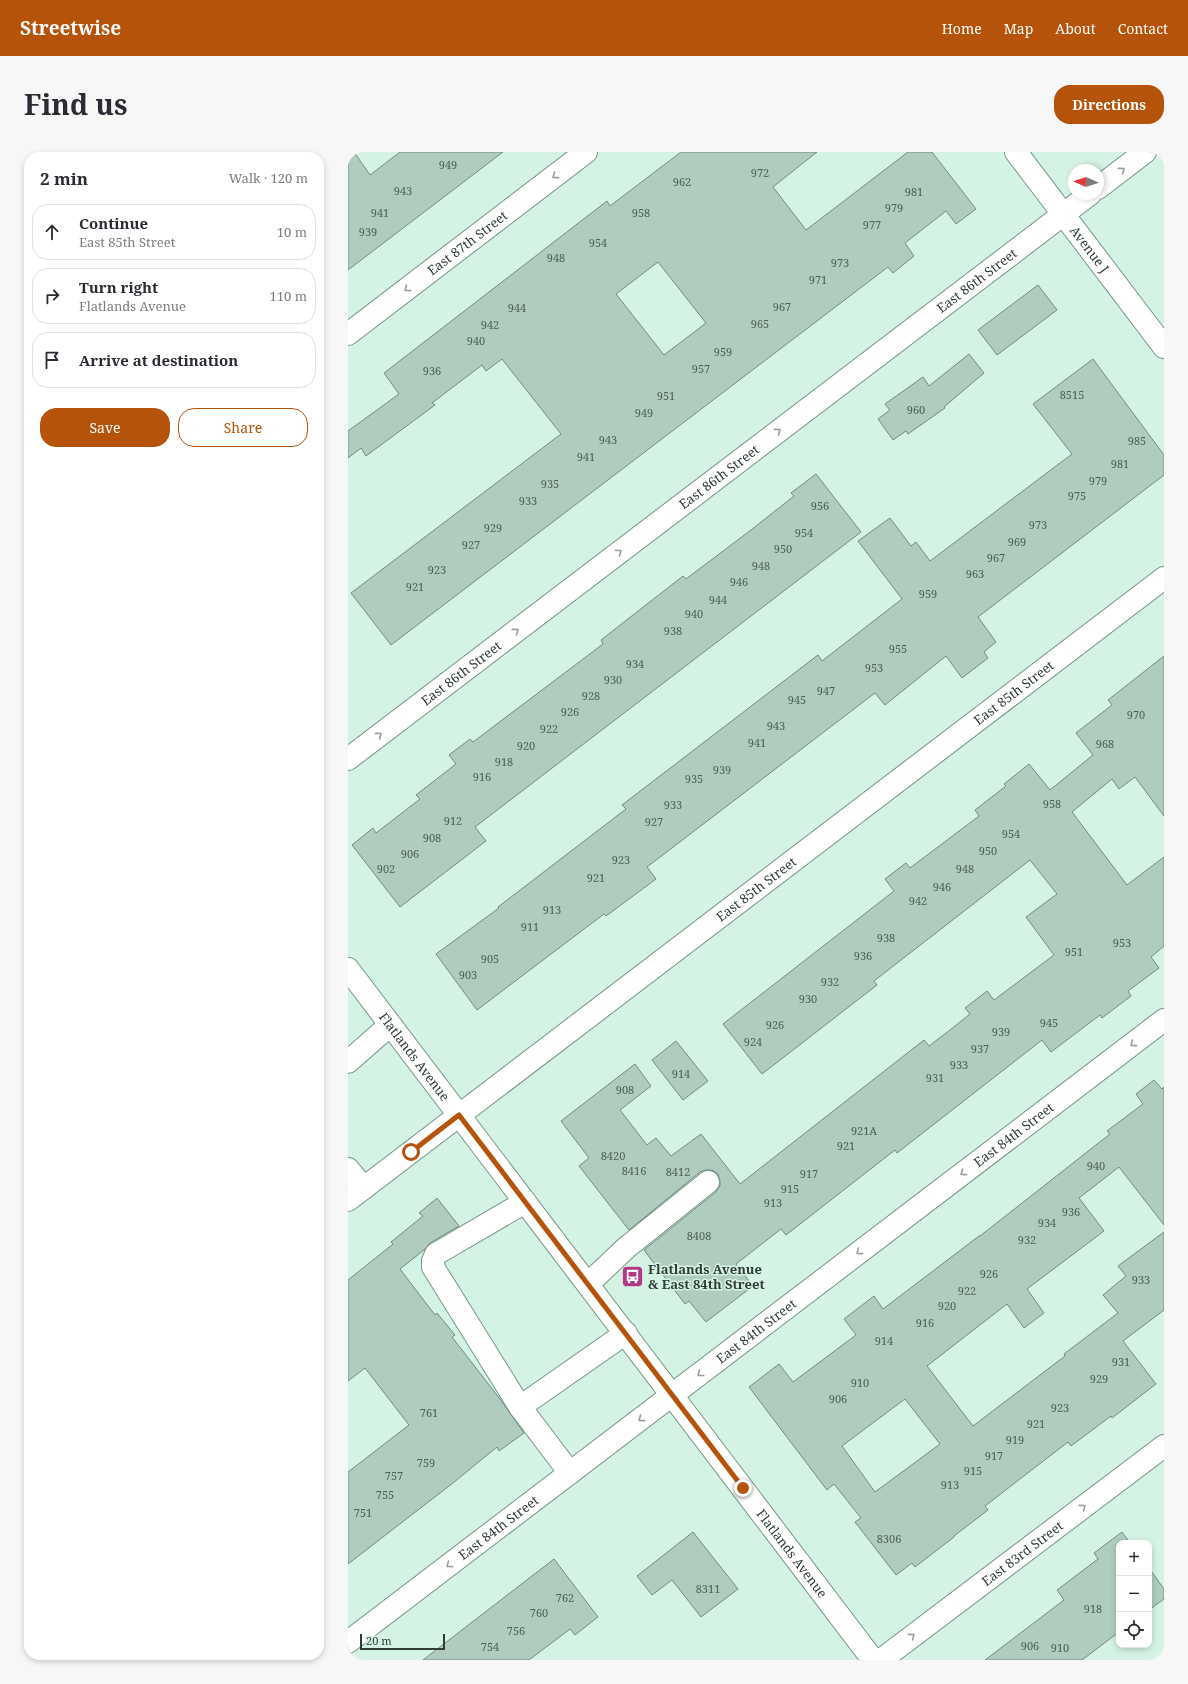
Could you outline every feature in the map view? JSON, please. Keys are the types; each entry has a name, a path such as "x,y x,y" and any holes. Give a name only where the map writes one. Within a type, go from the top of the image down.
{"street":[{"name":"East 87th Street","path":"348,334 586,152"},
{"name":"Avenue J","path":"1016,152 1164,347"},
{"path":"1104,183 1145,152"},
{"name":"East 86th Street","path":"348,759 1082,200"},
{"name":"East 85th Street","path":"356,1194 1164,578"},
{"name":"Flatlands Avenue","path":"348,969 873,1660"},
{"name":"East 84th Street","path":"348,1642 1164,1020"},
{"path":"348,1062 390,1025"},
{"path":"348,1169 356,1194"},
{"path":"588,1284 626,1248 708,1182"},
{"path":"525,1202 436,1254 433,1261 433,1267 520,1407 570,1473"},
{"path":"520,1407 626,1333"},
{"name":"East 83rd Street","path":"881,1660 1164,1446"}],"building":[{"path":"348,152 354,152 370,175 400,152 503,152 348,270"},
{"path":"681,152 817,152 773,187 806,230 908,152 932,152 976,209 956,224 946,211 905,243 914,256 893,273 888,267 391,645 351,593 561,434 502,359 486,371 482,365 432,403 435,405 366,456 361,448 348,458 348,431 399,394 384,373 607,201 610,206","holes":["658,262 706,323 664,355 616,294"]},
{"path":"1038,285 1057,310 997,355 978,330"},
{"path":"969,354 984,373 944,407 945,408 908,434 906,431 893,440 878,419 890,410 885,404 923,377 929,386"},
{"path":"1093,359 1164,455 1164,475 978,617 996,642 984,652 988,658 962,678 946,656 885,705 875,693 647,867 656,879 606,916 604,914 477,1010 436,954 499,908 498,907 626,809 622,805 818,655 822,661 902,599 858,541 890,518 911,546 916,542 930,561 1072,454 1033,404"},
{"path":"816,474 861,532 475,827 486,841 400,907 352,845 373,828 376,833 420,799 416,795 456,764 449,755 470,739 473,742 603,644 601,640 683,576 686,579 751,530 794,496 791,493"},
{"path":"1164,656 1164,816 1135,777 1119,789 1112,779 1072,812 1127,885 1164,857 1164,946 1151,957 1159,968 1128,991 1131,996 1102,1018 1100,1015 1051,1052 1042,1040 897,1153 895,1150 786,1235 781,1229 736,1264 753,1286 706,1322 689,1301 685,1304 644,1250 716,1192 720,1186 718,1174 712,1170 700,1172 629,1230 579,1166 589,1158 561,1121 635,1064 651,1086 620,1110 647,1145 656,1138 671,1156 701,1134 740,1184 924,1040 929,1046 950,1030 970,1014 965,1008 987,991 994,1000 1054,955 1026,917 1057,894 1030,860 874,981 877,985 762,1074 723,1024 894,891 885,879 906,863 910,868 979,816 975,810 1006,786 1004,784 1029,764 1050,790 1093,755 1076,733 1112,705 1108,700"},
{"path":"676,1041 708,1081 683,1100 652,1060"},
{"path":"1154,1080 1162,1089 1164,1087 1164,1225 1119,1167 1079,1198 1104,1231 1027,1289 1044,1313 1024,1328 1007,1304 927,1366 973,1426 1065,1356 1064,1354 1118,1313 1103,1295 1126,1276 1118,1266 1164,1232 1164,1310 1123,1341 1156,1384 1112,1418 1111,1416 1071,1446 1068,1442 985,1506 988,1510 954,1537 915,1567 912,1563 896,1575 855,1522 861,1518 834,1484 827,1490 749,1387 779,1364 793,1382 856,1335 844,1319 874,1296 883,1309 980,1236 1110,1134 1107,1131 1143,1104 1136,1094","holes":["905,1399 940,1444 875,1492 842,1446"]},
{"path":"437,1198 459,1226 430,1243 424,1250 400,1269 435,1315 437,1313 455,1335 452,1337 524,1433 499,1451 497,1447 348,1564 348,1472 409,1425 365,1368 348,1381 348,1280 393,1244 391,1242 423,1216 419,1213"},
{"path":"693,1532 738,1589 701,1617 672,1580 652,1595 637,1576"},
{"path":"1122,1532 1128,1540 1116,1540 1116,1634 1082,1660 985,1660 1064,1600 1057,1590 1098,1559 1094,1553"},
{"path":"554,1559 598,1617 575,1635 570,1629 529,1660 423,1660"},
{"path":"1152,1572 1164,1589 1164,1599 1152,1608"}],"place":[{"name":"Flatlands Avenue & East 84th Street","path":"633,1276"}],"route":[{"path":"411,1152 459,1115 743,1488"}]}
